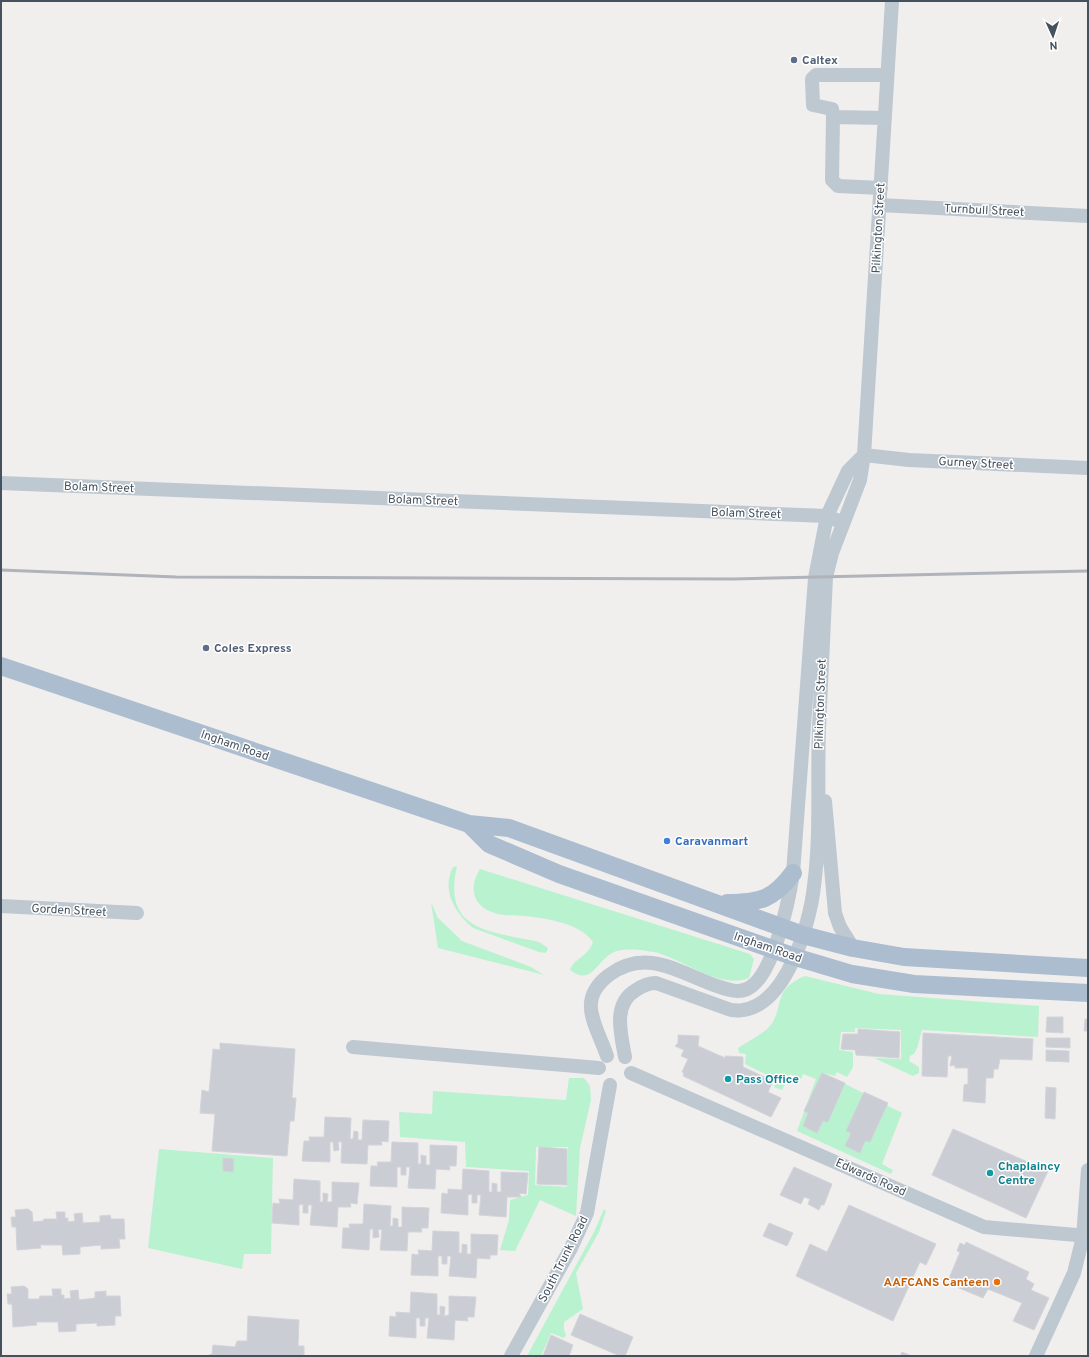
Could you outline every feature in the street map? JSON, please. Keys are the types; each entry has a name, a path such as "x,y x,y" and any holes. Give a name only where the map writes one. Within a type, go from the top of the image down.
{"main road":[{"name":"Ingham Road","path":"1,666 468,824 509,828 803,935 880,954 932,960 1088,968"},
{"name":"Ingham Road","path":"468,824 489,844 558,874 774,949 852,974 889,981 1088,993"},
{"path":"714,903 751,903 759,901 777,890 793,873"}],"street":[{"name":"Pilkington Street","path":"625,1056 620,1018 622,1006 632,992 650,983 663,984 731,1010 743,1010 767,998 777,989 795,956 803,935 811,906 816,872 819,729 826,577 832,553 860,480 864,455 892,1"},
{"path":"881,188 838,186 832,180 833,111 830,108 816,107 813,105 812,79 816,75 887,75"},
{"path":"833,117 885,118"},
{"name":"Turnbull Street","path":"880,205 1088,216"},
{"name":"Pilkington Street","path":"607,1056 591,1014 590,999 594,990 600,983 618,969 640,962 654,962 666,965 730,991 740,991 747,989 756,982 774,949 781,927 793,873 815,578 827,516 848,471 864,455"},
{"name":"Gurney Street","path":"864,455 909,460 1088,468"},
{"name":"Bolam Street","path":"1,483 827,516 843,523"},
{"path":"819,729 835,913 840,927 853,948"},
{"name":"Gorden Street","path":"1,906 137,913"},
{"path":"353,1047 599,1068"},
{"path":"613,1054 625,1056 629,1061 631,1073 629,1078 621,1085 610,1085 601,1078 599,1068 603,1059 607,1056 613,1054"},
{"name":"Edwards Road","path":"631,1073 984,1227 1086,1236"},
{"name":"South Trunk Road","path":"511,1356 571,1248 587,1213 610,1085"},
{"path":"1036,1356 1074,1273 1086,1236 1088,1170"}],"green space":[{"path":"457,866 454,888 457,904 463,916 474,925 488,931 539,942 548,948 547,951 545,953 539,952 473,928 466,922 456,908 449,892 450,876 453,867"},
{"path":"480,869 750,954 754,959 749,978 739,980 720,979 656,952 632,950 616,951 606,957 593,971 588,974 583,976 577,974 570,970 572,966 588,951 593,942 580,930 563,923 535,917 498,914 483,907 478,903 474,891 474,884"},
{"path":"431,902 438,918 462,941 531,967 544,975 438,948"},
{"path":"805,976 879,994 1039,1006 1038,1037 922,1030 917,1048 914,1054 910,1056 909,1061 919,1067 919,1073 913,1076 874,1058 901,1059 901,1030 855,1028 855,1032 841,1032 839,1050 853,1052 853,1067 847,1077 837,1072 835,1076 824,1073 902,1113 882,1164 893,1170 891,1174 797,1131 816,1079 803,1074 801,1079 790,1074 782,1090 774,1087 777,1080 745,1064 746,1054 739,1053 738,1048 764,1032 773,1022 782,994 787,988"},
{"path":"569,1078 584,1078 590,1086 591,1100 580,1148 576,1216 540,1200 515,1251 500,1250 509,1220 510,1200 528,1195 529,1171 466,1167 465,1142 400,1137 399,1112 432,1114 433,1091 566,1100","holes":["536,1147 568,1147 567,1187 535,1185"]},
{"path":"159,1149 273,1158 271,1254 244,1254 242,1269 148,1248"},
{"path":"604,1209 606,1211 599,1232 576,1273 583,1309 564,1322 564,1330 566,1335 564,1338 551,1333 541,1356 527,1356 594,1232"}],"building":[{"path":"1047,1017 1063,1017 1063,1033 1046,1032"},
{"path":"1085,1019 1088,1019 1088,1031 1084,1031"},
{"path":"858,1029 900,1032 899,1058 856,1055 855,1050 841,1049 843,1034 858,1034"},
{"path":"923,1033 1033,1039 1032,1060 1000,1059 998,1069 994,1069 993,1078 986,1078 985,1103 963,1101 964,1085 968,1084 968,1068 955,1068 955,1065 950,1066 952,1056 948,1056 947,1077 922,1076"},
{"name":"Pass Office","path":"678,1035 699,1036 698,1046 725,1058 725,1056 743,1057 743,1067 773,1081 768,1092 781,1098 771,1117 683,1076 684,1073 682,1072 688,1059 681,1056 684,1050 675,1046 678,1043"},
{"path":"1046,1038 1070,1038 1070,1048 1046,1047"},
{"path":"220,1043 295,1049 292,1098 296,1098 294,1121 290,1121 287,1156 212,1151 215,1114 200,1113 202,1090 209,1092 213,1049 220,1050"},
{"path":"1046,1050 1069,1051 1069,1062 1046,1061"},
{"path":"822,1073 845,1083 828,1122 823,1121 817,1133 803,1126 808,1113 804,1111"},
{"path":"1046,1087 1056,1088 1055,1119 1045,1118"},
{"path":"864,1092 888,1103 870,1142 865,1141 860,1153 845,1146 851,1133 846,1131"},
{"path":"325,1117 351,1118 350,1139 353,1139 354,1131 358,1132 358,1140 362,1140 363,1120 389,1121 388,1142 381,1141 382,1145 368,1145 367,1164 341,1163 342,1142 338,1142 339,1150 334,1151 333,1142 330,1142 330,1162 302,1161 304,1141 310,1141 309,1137 324,1137"},
{"name":"Chaplaincy Centre","path":"953,1129 1048,1171 1026,1218 932,1175"},
{"path":"392,1142 418,1143 418,1164 421,1164 421,1155 426,1156 426,1165 430,1165 430,1145 457,1146 456,1166 449,1166 450,1170 436,1169 435,1189 408,1188 410,1167 406,1167 406,1175 401,1175 401,1167 397,1167 397,1187 370,1186 371,1166 378,1166 377,1162 391,1162"},
{"path":"539,1147 567,1149 567,1185 537,1184"},
{"path":"223,1158 234,1159 233,1172 223,1171"},
{"path":"794,1167 832,1184 824,1205 821,1205 819,1210 808,1204 810,1199 804,1197 801,1204 780,1195"},
{"path":"463,1169 489,1171 489,1192 492,1192 492,1183 497,1184 497,1192 501,1192 501,1172 528,1173 526,1194 519,1193 521,1197 507,1197 506,1217 479,1215 481,1195 477,1195 477,1203 472,1203 472,1194 468,1195 468,1215 441,1213 442,1193 448,1194 448,1189 462,1190"},
{"path":"294,1179 320,1181 320,1202 323,1202 323,1193 328,1194 327,1202 332,1202 332,1182 359,1183 357,1204 350,1203 351,1207 338,1207 337,1227 310,1225 312,1205 308,1205 308,1213 303,1213 303,1204 299,1205 299,1225 272,1223 273,1203 280,1204 279,1199 293,1200"},
{"path":"364,1204 391,1206 390,1226 393,1226 393,1218 398,1219 398,1227 402,1227 402,1207 429,1208 428,1228 421,1228 422,1232 408,1232 407,1251 380,1250 382,1230 378,1229 379,1237 373,1238 373,1229 370,1229 369,1250 342,1248 343,1228 350,1228 349,1224 363,1224"},
{"path":"849,1205 936,1244 926,1265 920,1262 893,1321 796,1276 810,1244 827,1252"},
{"path":"28,1209 32,1212 33,1222 43,1221 44,1219 57,1219 56,1212 65,1212 65,1218 68,1218 68,1222 75,1221 74,1214 82,1213 83,1223 100,1222 100,1216 110,1215 111,1219 124,1219 125,1239 119,1239 120,1248 101,1249 101,1245 80,1247 80,1254 63,1255 62,1245 40,1245 41,1248 17,1250 16,1227 12,1227 11,1217 16,1217 15,1210"},
{"path":"769,1223 793,1233 787,1246 763,1236"},
{"path":"433,1231 459,1232 459,1253 462,1253 462,1244 467,1245 467,1254 471,1254 471,1234 498,1235 497,1255 490,1255 490,1259 477,1258 476,1278 449,1276 451,1256 447,1256 447,1264 442,1264 442,1256 438,1256 438,1276 411,1275 412,1254 419,1255 418,1250 432,1251"},
{"path":"966,1242 1029,1272 1026,1279 1034,1284 1031,1290 1049,1298 1034,1330 1013,1321 1022,1303 988,1289 983,1298 947,1283 960,1252 957,1251 960,1243 965,1245"},
{"path":"24,1286 28,1289 28,1299 39,1299 40,1296 53,1296 52,1289 61,1289 61,1295 64,1295 64,1299 71,1298 70,1291 78,1290 79,1300 95,1298 95,1292 106,1291 106,1296 120,1296 121,1316 115,1316 115,1325 97,1326 97,1323 76,1324 76,1331 59,1332 58,1322 36,1322 37,1325 13,1327 12,1304 8,1304 7,1294 12,1294 11,1287"},
{"path":"411,1292 437,1294 437,1315 440,1315 440,1306 445,1307 444,1316 449,1315 449,1296 476,1297 474,1317 467,1317 468,1321 455,1320 454,1340 427,1338 429,1318 425,1318 425,1326 420,1326 420,1318 416,1318 416,1338 389,1336 390,1316 396,1317 396,1312 410,1313"},
{"path":"580,1314 633,1337 625,1356 620,1356 571,1335"},
{"path":"248,1316 299,1320 298,1346 304,1346 304,1356 206,1356 212,1354 213,1345 235,1347 237,1341 247,1341"},
{"path":"551,1335 573,1345 569,1356 543,1356"},
{"path":"902,1352 912,1356 900,1356"}],"railway":[{"path":"1,570 176,577 733,579 1088,571"}],"place":[{"name":"Caltex","path":"794,60"},
{"name":"Coles Express","path":"206,648"},
{"name":"Caravanmart","path":"667,841"},
{"name":"Pass Office","path":"728,1079"},
{"name":"Chaplaincy Centre","path":"990,1173"},
{"name":"AAFCANS Canteen","path":"997,1282"}]}
